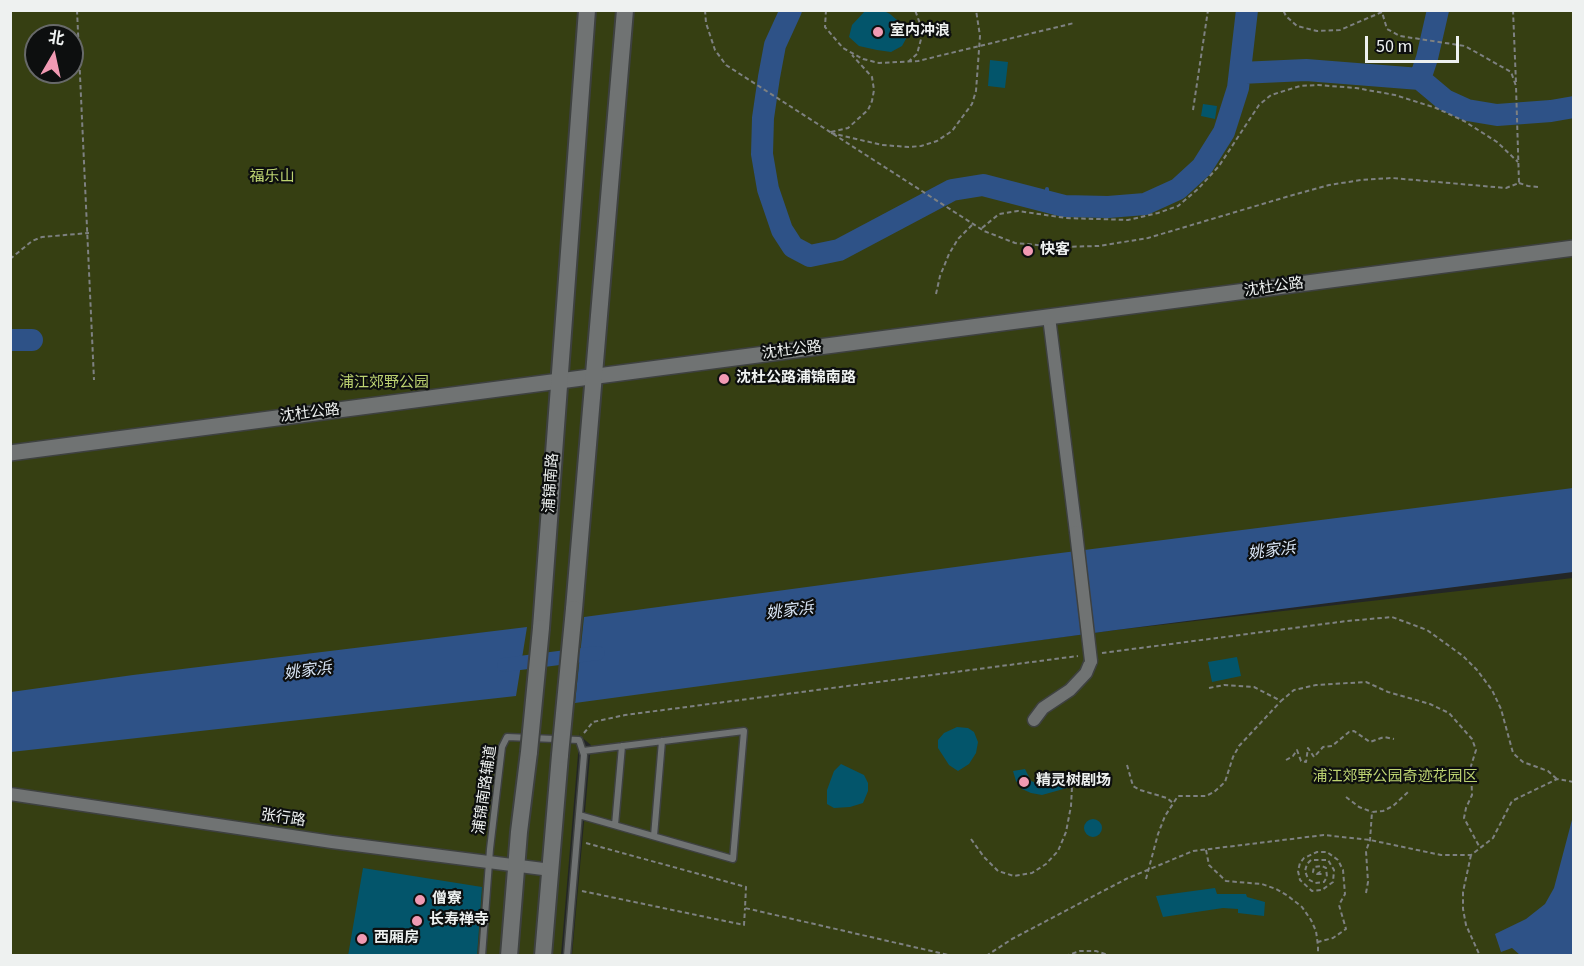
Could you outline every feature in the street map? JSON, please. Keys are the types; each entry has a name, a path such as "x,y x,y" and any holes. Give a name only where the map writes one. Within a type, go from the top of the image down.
{"main road":[{"name":"浦锦南路","path":"509,956 541,628 587,10"},
{"path":"543,956 625,10"}],"street":[{"name":"沈杜公路","path":"10,453 1574,248"},
{"path":"1034,720 1043,708 1070,690 1086,673 1091,661 1049,317"},
{"name":"张行路","path":"10,794 332,842 551,870"}],"lane":[{"path":"567,956 583,750 744,731 733,859 579,815"},
{"name":"浦锦南路辅道","path":"482,956 502,747 507,737 579,740 583,750"},
{"path":"654,836 662,741"},
{"path":"615,825 622,746"}],"path":[{"path":"77,10 94,380"},
{"path":"705,10 706,23 715,50 726,65 981,229 1015,243 1059,247 1099,246 1148,238 1329,185 1360,180 1392,178 1506,188 1518,183 1539,187"},
{"path":"826,10 825,27 872,77 874,90 868,110 848,128 828,132"},
{"path":"908,62 917,54 923,32 915,10"},
{"path":"828,132 882,145 921,146 937,141 952,131 972,104 979,73 980,46 976,10"},
{"path":"1193,110 1208,10"},
{"path":"1283,10 1297,26 1317,31 1340,30 1383,11 1387,29 1400,36 1465,46 1511,72 1516,86"},
{"path":"1513,10 1518,183"},
{"path":"851,54 879,63 908,62 1074,23"},
{"path":"981,229 999,214 1018,211 1066,218 1128,220 1178,206 1219,166 1259,105 1271,95 1300,86 1356,88 1395,95 1436,108 1464,121 1497,142 1518,162"},
{"path":"936,294 949,254 958,239 973,224"},
{"path":"10,259 32,241 42,237 89,233"},
{"path":"1146,879 1158,834 1165,816 1178,796 1206,796 1214,792 1225,783 1239,746 1281,701 1294,690 1316,685 1366,682 1449,713 1472,739 1476,750 1471,766 1472,795 1464,818 1480,848"},
{"path":"1209,688 1224,685 1254,687 1281,701"},
{"path":"1286,760 1297,750 1301,761 1306,762 1308,748 1314,757 1323,747 1332,746 1349,732 1354,731 1370,742 1384,737 1394,739"},
{"path":"1127,765 1133,786 1167,798 1173,804"},
{"path":"971,839 998,871 1014,876 1032,873 1046,864 1058,851 1066,832 1072,787 1069,774"},
{"path":"986,956 1012,939 1126,879 1193,852 1324,835 1370,840 1441,855 1471,855 1493,838 1512,801 1557,778 1573,782"},
{"path":"1346,797 1372,813 1393,806 1408,792"},
{"path":"1366,893 1368,882 1366,850 1370,840 1372,813"},
{"path":"573,889 744,925 746,886 583,843"},
{"path":"1206,850 1209,865 1226,881 1262,884 1288,896 1302,907 1311,920 1318,942 1318,956"},
{"path":"1317,874 1313,872 1314,867 1326,868 1327,877 1324,882 1315,883 1308,879 1305,871 1307,864 1311,860 1328,860 1334,870 1333,882 1322,890 1312,891 1300,880 1300,863 1304,858 1317,852 1327,852 1338,860 1342,870 1345,894 1339,905 1346,929 1333,938 1318,942"},
{"path":"1471,855 1462,892 1462,909 1466,925 1480,956"},
{"path":"745,908 953,956"},
{"path":"1065,956 1080,951 1096,951 1111,956"}],"green space":[{"name":"浦江郊野公园","path":"10,11 1573,11 1573,562 722,682 1116,630 1573,578 1573,955 572,955 591,745 580,736 580,731 561,955 11,955"}],"water":[{"path":"1573,488 1573,572 1116,630 575,703 584,617 1037,556"},
{"path":"527,627 516,696 11,752 11,692"},
{"path":"1573,816 1573,955 1520,955 1512,948 1501,952 1495,934 1526,919 1545,904 1554,888"}],"building":[{"name":"室内冲浪","path":"882,10 904,26 907,37 902,46 891,52 859,46 849,37 852,25 865,11"},
{"path":"990,60 1008,62 1005,88 988,86"},
{"path":"1203,104 1217,106 1215,119 1201,116"},
{"path":"1237,657 1241,676 1212,682 1208,662"},
{"path":"957,727 968,728 974,732 978,742 976,753 969,764 958,771 949,765 938,748 938,740 944,733"},
{"path":"841,764 864,775 868,783 868,791 863,803 834,808 827,804 827,790 834,771"},
{"name":"精灵树剧场","path":"1025,769 1031,781 1067,788 1042,795 1022,789 1013,771"},
{"path":"1089,819 1097,819 1102,824 1100,835 1089,837 1084,832 1084,824"},
{"name":"长寿禅寺","path":"363,868 482,887 477,956 348,956"},
{"path":"1215,888 1217,894 1246,894 1247,897 1265,902 1264,916 1238,913 1238,909 1223,908 1163,917 1156,896"}],"waterway":[{"path":"791,10 775,45 763,118 762,154 768,189 782,230 793,247 810,256 839,250 952,190 983,185 1064,206 1108,207 1145,204 1178,189 1202,167 1224,132 1238,88 1247,10"},
{"path":"1420,79 1438,10"},
{"path":"1240,73 1306,70 1420,79 1445,100 1467,110 1497,115 1574,107"},
{"path":"1047,189 1047,202"},
{"path":"10,340 32,340"},
{"name":"姚家浜","path":"504,665 598,653"}],"place":[{"name":"室内冲浪","path":"878,32"},
{"name":"快客","path":"1028,251"},
{"name":"沈杜公路浦锦南路","path":"724,379"},
{"name":"精灵树剧场","path":"1024,782"},
{"name":"僧寮","path":"420,900"},
{"name":"长寿禅寺","path":"417,921"},
{"name":"西厢房","path":"362,939"}],"park label":[{"name":"福乐山","path":"272,178"},
{"name":"浦江郊野公园奇迹花园区","path":"1395,778"}]}
